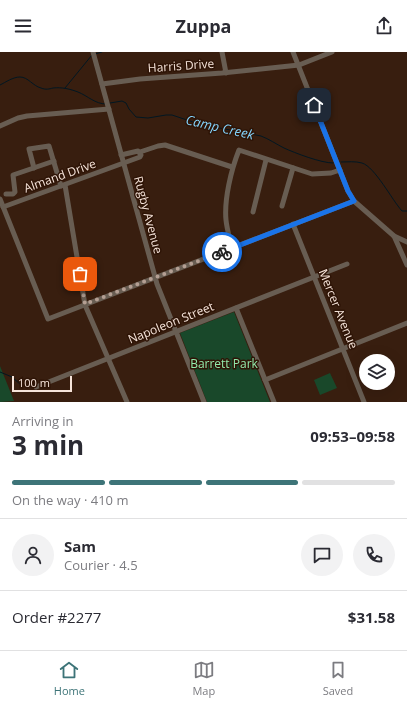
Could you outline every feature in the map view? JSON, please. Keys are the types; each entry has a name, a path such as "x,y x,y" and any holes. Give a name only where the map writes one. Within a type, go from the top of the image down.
{"street":[{"name":"Rugby Avenue","path":"93,52 155,278 204,402"},
{"path":"222,52 226,73"},
{"path":"294,52 348,191 354,201 394,236 407,242"},
{"name":"Harris Drive","path":"102,84 140,79 226,73 299,65 332,52"},
{"path":"0,126 18,118 28,116 108,109"},
{"path":"121,155 138,151 140,152 165,145 232,167"},
{"path":"34,168 29,149 49,146 63,185 85,304 126,402"},
{"path":"232,248 226,220 226,210 232,167 239,150 312,174 331,173 340,170"},
{"name":"Almand Drive","path":"3,207 140,157 140,152"},
{"path":"253,212 266,160"},
{"path":"6,194 13,194 15,192 13,176 54,161"},
{"path":"282,206 293,168"},
{"path":"0,199 48,319 354,201"},
{"name":"Mercer Avenue","path":"293,224 364,402"},
{"path":"394,236 407,265"},
{"name":"Napoleon Street","path":"36,387 347,264"},
{"path":"236,308 274,402"},
{"path":"265,380 407,323"}],"green space":[{"name":"Barrett Park","path":"234,312 270,402 207,402 180,333"},
{"path":"0,366 14,401 0,402"},
{"path":"330,373 337,388 320,395 314,380"}],"waterway":[{"path":"95,54 102,52"},
{"path":"65,88 92,55"},
{"name":"Camp Creek","path":"0,85 15,78 23,77 43,89 69,89 98,103 106,104"},
{"name":"Camp Creek","path":"110,103 122,101 126,103 136,117 148,118 172,115 199,124 261,136 301,155 328,163 333,163"},
{"name":"Camp Creek","path":"341,162 357,162 367,166 378,177 402,211 407,211"},
{"path":"0,372 12,377 21,385"}],"way so far":[{"path":"80,274 85,304 222,252"}],"route":[{"path":"222,252 354,201 348,191 314,105"}]}
